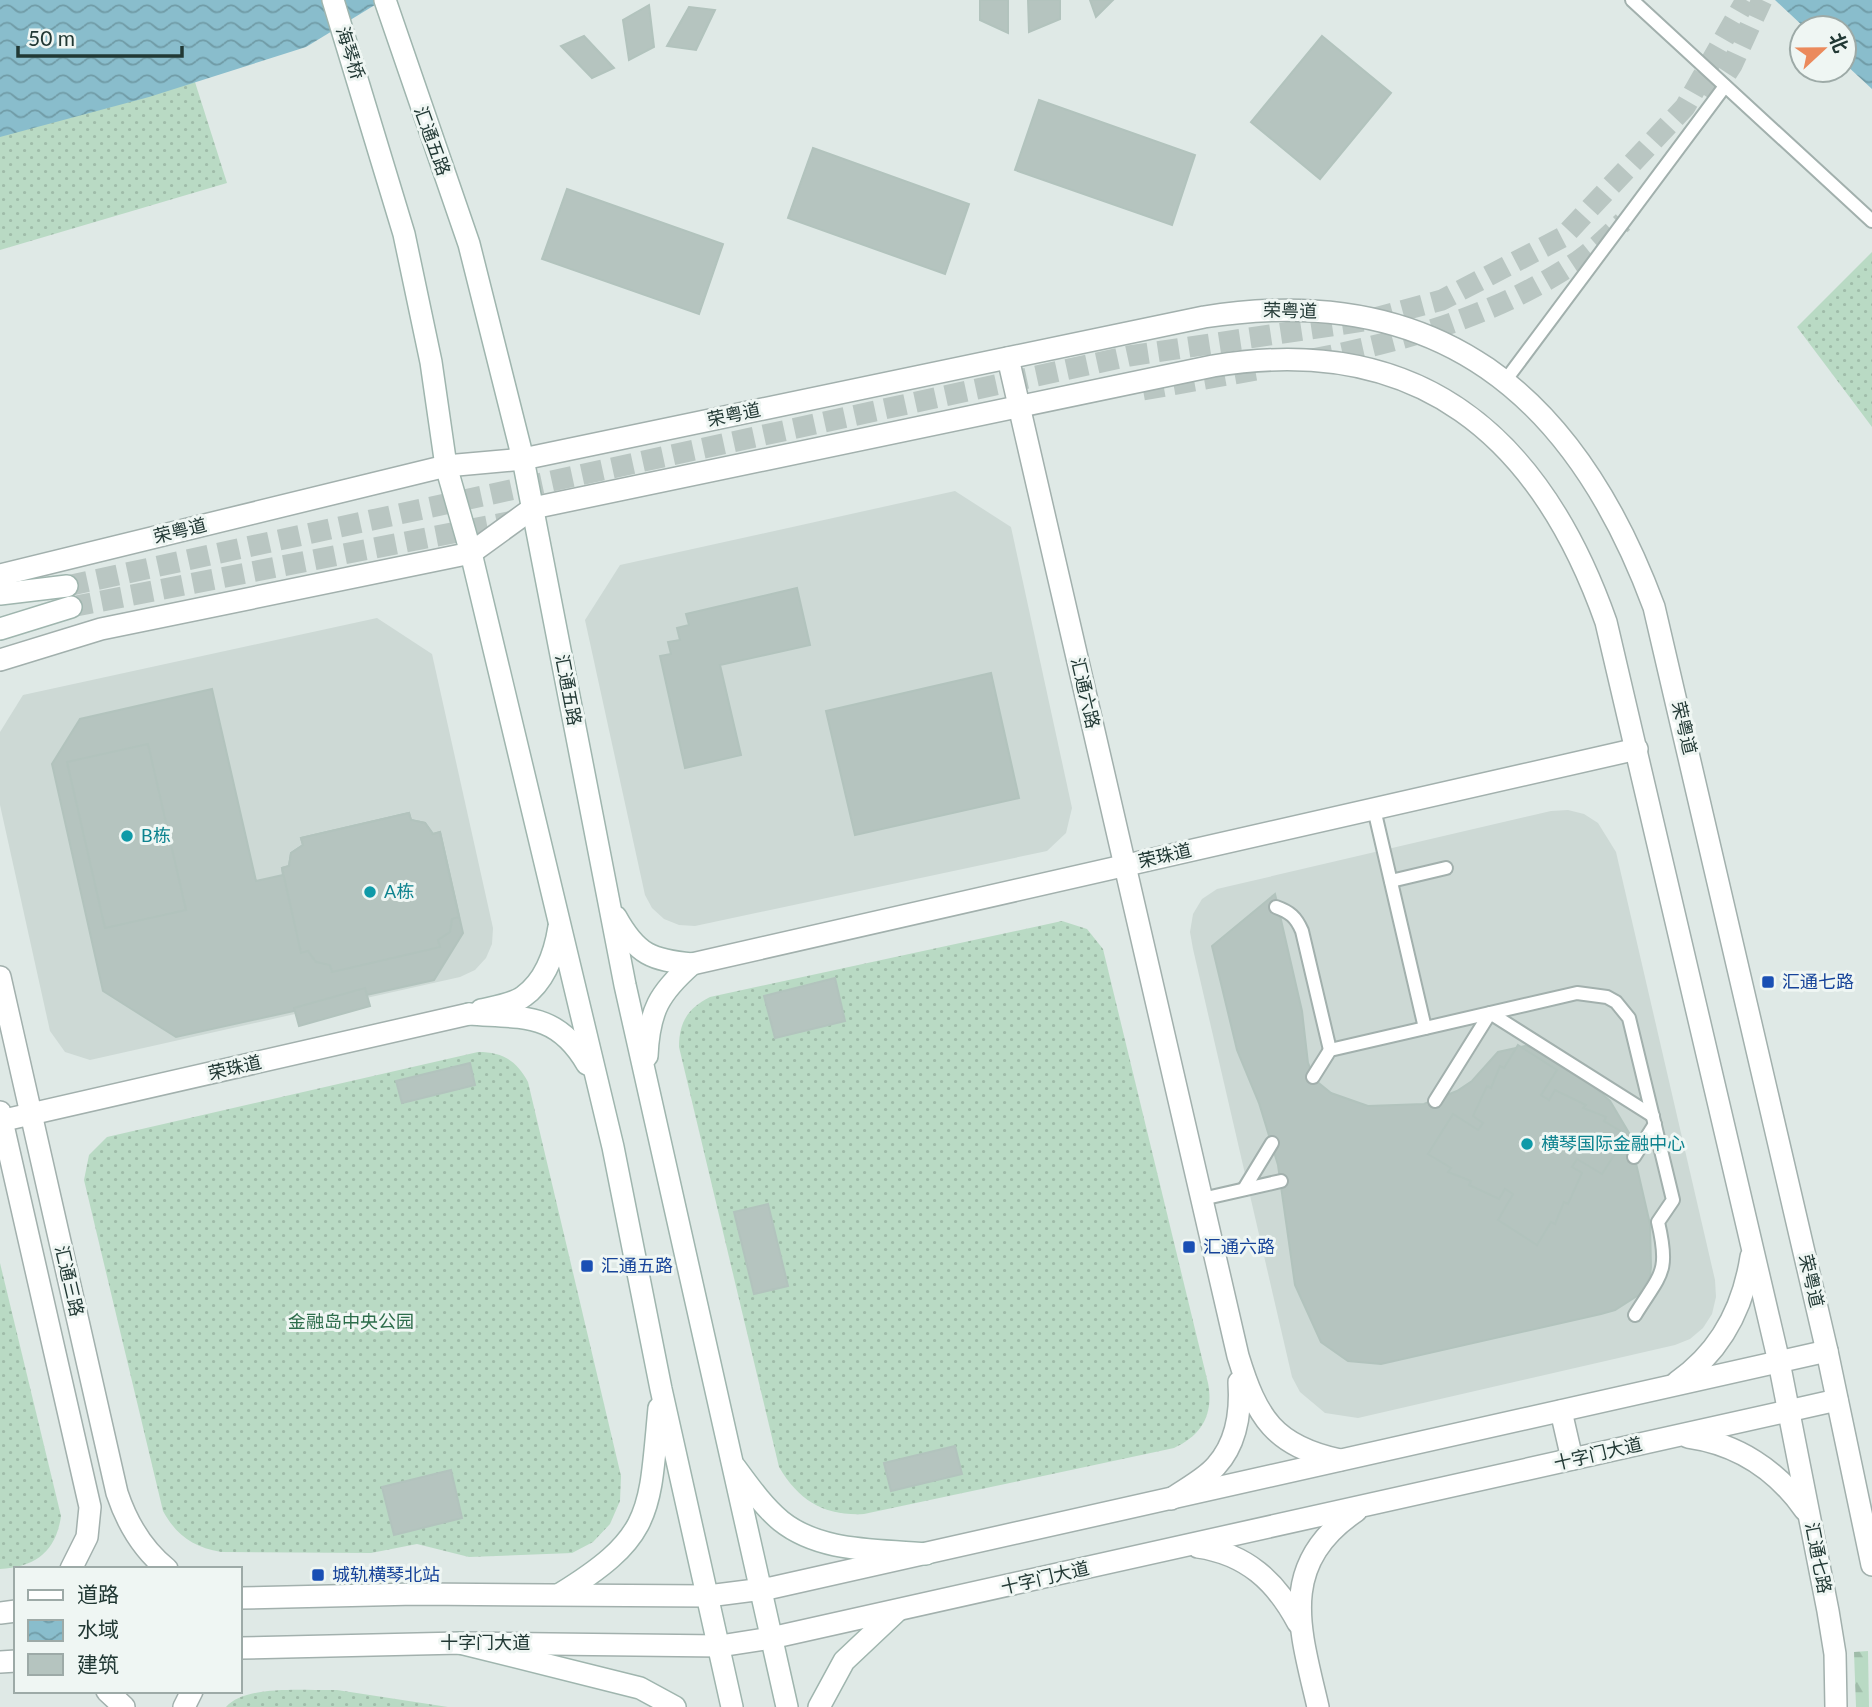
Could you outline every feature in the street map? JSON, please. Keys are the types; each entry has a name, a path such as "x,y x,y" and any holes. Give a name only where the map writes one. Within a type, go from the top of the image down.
{"street":[{"name":"海琴桥","path":"333,0 404,234 431,362 446,466"},
{"name":"汇通五路","path":"385,0 414,91 469,244 523,459 646,1079 787,1707"},
{"name":"荣粤道","path":"0,575 446,466 523,459 1204,317 1273,309 1309,309 1380,320 1417,330 1484,365 1541,412 1588,471 1625,537 1654,607 1837,1400"},
{"name":"汇通六路","path":"1008,358 1238,1356 1250,1397 1279,1435 1306,1453 1340,1460"},
{"path":"0,660 101,629 471,553 533,508 1213,366 1275,358 1317,360 1368,368 1400,377 1429,390 1482,425 1505,447 1526,470 1565,528 1590,579 1606,622 1637,749 1788,1410"},
{"path":"446,466 471,553 613,1147 661,1389 732,1707"},
{"path":"0,594 67,586"},
{"path":"0,629 71,607"},
{"name":"荣珠道","path":"692,964 1637,749"},
{"path":"611,908 621,927 639,947 658,961 692,964"},
{"path":"469,1014 523,997 546,971 555,950 560,921"},
{"path":"646,1079 648,1034 655,1006 668,985 692,964"},
{"name":"汇通三路","path":"0,977 122,1511 141,1542 165,1567"},
{"path":"469,1014 531,1018 552,1024 569,1037 596,1078"},
{"name":"荣珠道","path":"1,1118 31,1114 469,1014"},
{"name":"汇通三路","path":"1,1118 90,1507 88,1537 72,1567"},
{"path":"1668,1387 1704,1359 1731,1323 1747,1281 1753,1248"},
{"path":"242,1598 560,1594 708,1596 760,1589 1827,1351"},
{"name":"汇通六路","path":"1171,1499 1217,1466 1232,1438 1241,1411 1238,1356"},
{"path":"560,1594 618,1554 642,1520 652,1480 661,1389"},
{"path":"1837,1400 1872,1565"},
{"name":"十字门大道","path":"242,1648 460,1643 720,1646 772,1638 1837,1400"},
{"name":"汇通七路","path":"1788,1410 1835,1654 1836,1707"},
{"path":"1561,1411 1572,1459"},
{"path":"1679,1435 1723,1445 1753,1459 1781,1480 1809,1516"},
{"path":"731,1462 766,1507 798,1532 837,1546 926,1553"},
{"path":"1318,1707 1299,1625 1300,1596 1312,1560 1321,1543 1340,1522 1363,1506"},
{"path":"1189,1546 1217,1550 1244,1561 1267,1578 1299,1625"},
{"path":"819,1707 844,1661 897,1611"},
{"path":"460,1643 640,1688 675,1707"},
{"path":"109,1693 124,1707"}],"lane":[{"path":"1632,0 1872,220"},
{"path":"1505,381 1725,86"},
{"path":"1374,809 1425,1028"},
{"path":"1391,881 1446,868"},
{"path":"1276,907 1288,911 1297,920 1302,931 1330,1050"},
{"path":"1313,1077 1330,1050 1587,992 1616,1002 1633,1028 1673,1200 1653,1219 1666,1253 1664,1266 1635,1315"},
{"path":"1435,1101 1490,1013"},
{"path":"1490,1013 1654,1120"},
{"path":"1634,1157 1654,1120"},
{"path":"1244,1189 1272,1143"},
{"path":"1202,1199 1281,1181"}],"shaded area":[{"path":"955,491 1011,527 1072,808 1066,833 1047,851 695,926 679,925 664,919 652,908 645,895 585,620 620,565"},
{"path":"377,618 432,654 493,928 492,944 486,958 475,970 460,977 90,1060 65,1052 50,1031 0,805 0,732 23,695"},
{"name":"横琴国际金融中心","path":"1568,810 1584,814 1598,823 1616,852 1715,1280 1716,1297 1712,1314 1703,1328 1690,1339 1675,1345 1358,1418 1325,1413 1300,1392 1292,1377 1193,949 1190,932 1193,914 1202,899 1217,889 1551,811"}],"green space":[{"path":"0,0 169,0 227,183 0,250"},
{"path":"1872,252 1872,427 1797,327"},
{"path":"1062,921 1087,929 1103,949 1208,1383 1209,1404 1204,1422 1192,1437 1174,1448 864,1514 825,1509 795,1489 779,1467 679,1047 683,1023 696,1006 710,997"},
{"name":"金融岛中央公园","path":"478,1052 507,1059 528,1082 621,1476 620,1501 610,1524 593,1542 572,1553 469,1557 417,1544 371,1553 221,1552 202,1547 187,1539 163,1511 84,1180 89,1155 107,1137"},
{"path":"0,1263 61,1516 54,1539 42,1555 24,1565 0,1569"},
{"path":"1868,1651 1869,1707 1856,1707 1854,1652"},
{"path":"337,1690 448,1707 226,1707 235,1700 262,1692"}],"water":[{"path":"0,0 383,0 306,47 149,97 0,137"},
{"path":"1775,0 1872,0 1872,89 1858,76 1858,14 1790,14"}],"building":[{"path":"980,0 1008,0 1008,33 980,20"},
{"path":"1028,0 1060,0 1060,19 1029,32"},
{"path":"1090,0 1113,0 1096,17"},
{"path":"649,5 654,47 629,60 623,20"},
{"path":"689,7 715,10 696,50 667,46"},
{"path":"584,36 614,68 592,78 561,46"},
{"path":"1322,36 1391,93 1320,179 1251,122"},
{"path":"1039,100 1195,155 1172,225 1015,170"},
{"path":"813,148 969,204 945,274 788,218"},
{"path":"567,189 723,244 699,314 542,259"},
{"path":"797,588 810,645 720,665 741,755 685,768 660,656 671,654 668,642 680,640 677,628 689,625 686,614"},
{"path":"991,673 1019,798 855,835 826,711"},
{"path":"212,689 256,881 283,875 282,868 289,866 291,853 303,845 301,838 409,813 411,820 425,823 433,834 440,832 463,933 434,980 176,1037 103,991 52,764 80,719"},
{"name":"B栋","path":"148,744 186,910 105,928 67,762"},
{"name":"A栋","path":"409,813 411,820 425,823 433,834 440,832 459,917 452,919 450,932 438,940 440,947 332,972 330,965 316,962 308,951 301,953 282,868 289,866 291,853 303,845 301,838"},
{"path":"1275,894 1302,1011 1308,1063 1315,1080 1331,1093 1368,1106 1424,1104 1457,1091 1472,1081 1498,1052 1525,1046 1536,1048 1578,1072 1610,1101 1629,1133 1650,1224 1650,1277 1640,1294 1615,1310 1601,1314 1381,1364 1348,1361 1321,1342 1295,1285 1278,1165 1259,1103 1237,1050 1212,946"},
{"path":"835,978 845,1021 775,1038 764,996"},
{"path":"365,988 370,1006 299,1026 294,1008"},
{"name":"横琴国际金融中心","path":"1518,1045 1557,1070 1541,1095 1549,1100 1555,1090 1586,1105 1583,1108 1606,1117 1604,1121 1627,1135 1602,1174 1577,1159 1572,1167 1582,1173 1568,1204 1564,1202 1555,1224 1551,1222 1537,1245 1498,1220 1513,1194 1505,1189 1499,1199 1469,1185 1471,1181 1448,1172 1451,1168 1428,1154 1453,1114 1478,1130 1483,1123 1473,1116 1487,1086 1491,1088 1500,1066 1504,1068"},
{"path":"470,1063 475,1085 402,1103 396,1081"},
{"path":"768,1204 788,1286 754,1294 734,1212"},
{"path":"955,1446 962,1474 891,1491 884,1463"},
{"path":"451,1470 462,1518 394,1535 382,1487"}],"tunnel":[{"path":"67,586 1129,356 1364,321 1442,300 1563,237 1685,107 1746,0"},
{"path":"1710,99 1732,65 1762,0"},
{"path":"1312,359 1382,344 1450,324 1516,297 1578,261 1623,222"},
{"path":"1143,390 1256,370"},
{"path":"71,607 519,520"}],"place":[{"name":"B栋","path":"127,836"},
{"name":"A栋","path":"370,892"},
{"name":"汇通七路","path":"1768,982"},
{"name":"横琴国际金融中心","path":"1527,1144"},
{"name":"汇通六路","path":"1189,1247"},
{"name":"汇通五路","path":"587,1266"},
{"name":"城轨横琴北站","path":"318,1575"}]}
